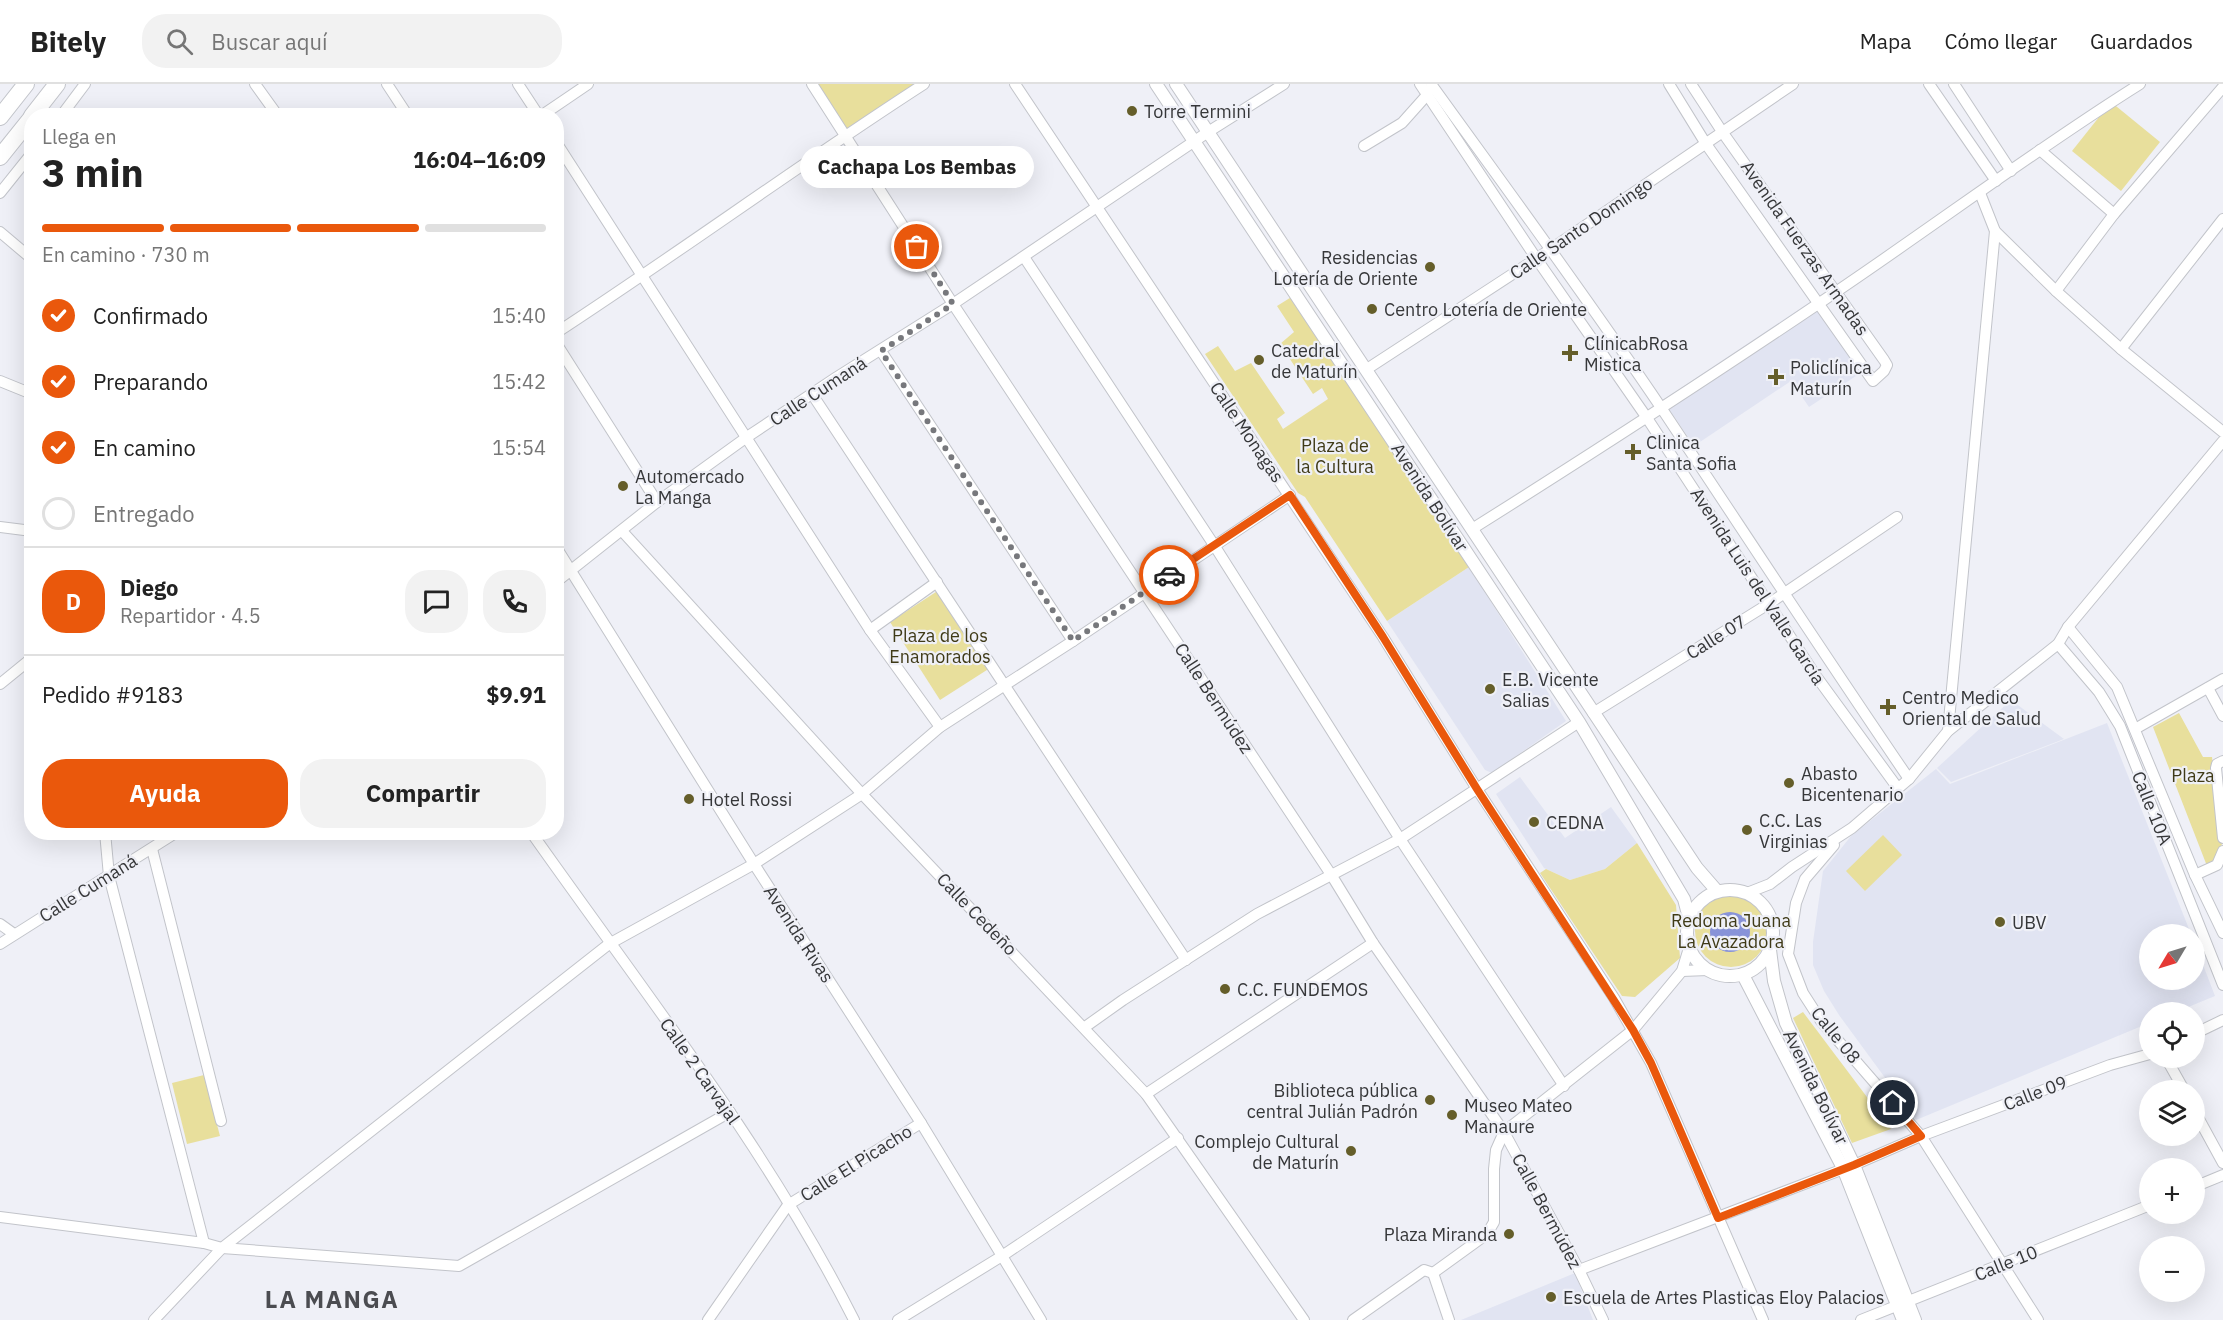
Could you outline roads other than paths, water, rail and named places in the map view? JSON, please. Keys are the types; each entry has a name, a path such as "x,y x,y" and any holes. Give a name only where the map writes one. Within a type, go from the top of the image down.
{"highway":[{"path":"0,117 26,84"},
{"path":"38,108 57,84"},
{"path":"0,157 24,126"}],"street":[{"path":"67,108 85,84"},
{"path":"255,84 272,108"},
{"path":"387,84 403,108"},
{"path":"518,84 534,108"},
{"path":"552,108 588,84"},
{"name":"Calle Bermúdez","path":"812,84 953,304 1332,876 1373,943 1504,1132 1579,1270 1603,1320"},
{"path":"564,328 924,84"},
{"name":"Calle Monagas","path":"1016,84 1383,637 1477,789 1633,1030 1651,1063 1763,1320"},
{"name":"Avenida Bolívar","path":"1156,84 1579,722 1684,899 1689,918"},
{"name":"Avenida Bolívar","path":"1176,84 1593,713 1697,868 1717,891"},
{"name":"Calle Cumaná","path":"564,576 657,502 747,436 953,304 1208,132 1284,84"},
{"name":"Avenida Luis del Valle García","path":"1420,84 1429,89 1551,249 1909,779"},
{"name":"Avenida Fuerzas Armadas","path":"1669,84 1706,144 1873,381 1887,366 1691,84"},
{"name":"Calle Santo Domingo","path":"1367,369 1551,249 1793,84"},
{"path":"1929,84 1996,181"},
{"path":"1954,84 2011,171"},
{"path":"1472,529 1661,409 2140,84"},
{"path":"2056,291 2114,214 2223,85"},
{"path":"1364,146 1402,123 1429,89"},
{"name":"Avenida Luis del Valle García","path":"1429,89 1536,258 1647,418 1816,676 1897,787"},
{"path":"2040,150 2114,214"},
{"path":"564,154 870,630 940,727"},
{"path":"0,193 24,163"},
{"path":"1980,193 1995,231 2056,291 2121,349 2223,432"},
{"path":"2121,349 2223,219"},
{"path":"1948,731 1995,231"},
{"path":"0,232 24,252"},
{"path":"1024,257 1214,544 1400,839 1564,1086"},
{"path":"881,351 1073,641"},
{"path":"564,356 657,502"},
{"path":"0,381 24,391"},
{"path":"812,393 1186,960"},
{"path":"1747,893 1770,884 1852,828 1909,779 1948,731 2058,644 2068,627 2223,441"},
{"path":"154,1320 222,1248 609,944 754,864 862,794 940,727 1073,641 1290,495"},
{"name":"Calle 07","path":"1593,713 1770,603 1897,517"},
{"path":"0,526 24,530"},
{"name":"Calle Cedeño","path":"622,531 862,794 1146,1094 1305,1320"},
{"name":"Avenida Rivas","path":"564,559 754,864 921,1123 1041,1320"},
{"path":"870,630 937,582"},
{"name":"Calle 10A","path":"2068,627 2117,687 2195,875 2223,933"},
{"name":"Calle 10A","path":"2058,644 2098,692 2120,726 2223,985"},
{"path":"0,684 24,664"},
{"path":"2135,729 2223,679"},
{"path":"2208,688 2223,716"},
{"path":"1085,1027 1257,914 1400,839 1579,722"},
{"path":"2223,761 2217,764 2216,768 2223,838"},
{"name":"Calle 08","path":"1852,828 1826,853 1805,879 1796,903 1788,954 1803,993 1821,1020 1921,1136 2038,1320"},
{"path":"106,840 109,876 204,1243"},
{"name":"Calle Cumaná","path":"0,944 165,840"},
{"name":"Calle 2 Carvajal","path":"537,840 730,1112 830,1272 854,1320"},
{"path":"152,849 221,1121"},
{"path":"2195,875 2217,865 2223,851"},
{"path":"1433,1273 1487,1234 1494,1222 1496,1150 1504,1132 1633,1030 1682,971 1689,948 1687,928 1689,918 1696,906 1717,891 1732,890 1747,893 1758,900 1770,917 1774,937 1770,950 1764,961 1743,975 1725,976 1708,970 1697,961 1689,948"},
{"path":"0,924 14,934"},
{"path":"1146,1094 1373,943"},
{"name":"Avenida Bolívar","path":"1770,950 1774,981 1786,1023 1849,1167 1903,1304 1915,1320"},
{"path":"1682,971 1708,970"},
{"name":"Avenida Bolívar","path":"1743,975 1849,1167"},
{"path":"2205,1029 2223,1020"},
{"name":"Calle 09","path":"1579,1270 1849,1167 1921,1136 2110,1065 2139,1057"},
{"path":"0,1217 204,1243 222,1248 459,1266 730,1112"},
{"name":"Calle El Picacho","path":"708,1320 788,1205 921,1123"},
{"path":"2205,1130 2223,1162"},
{"path":"898,1320 1002,1256 1178,1138"},
{"path":"2205,1182 2223,1175"},
{"name":"Calle 10","path":"1861,1320 2139,1209"},
{"path":"1353,1320 1424,1270 1433,1273"},
{"path":"1433,1273 1449,1320"},
{"name":"Avenida Bolívar","path":"1903,1304 1903,1320"}],"water":[{"path":"1730,912 1738,913 1744,918 1749,924 1749,940 1744,946 1738,951 1730,952 1722,951 1716,946 1711,940 1710,932 1711,924 1716,918 1722,913"}],"place":[{"name":"Torre Termini","path":"1132,111"},
{"name":"Cachapa Los Bembas","path":"917,247"},
{"name":"Residencias Lotería de Oriente","path":"1430,267"},
{"name":"Centro Lotería de Oriente","path":"1372,309"},
{"name":"ClínicabRosa Mistica","path":"1570,353"},
{"name":"Catedral de Maturín","path":"1259,360"},
{"name":"Policlínica Maturín","path":"1776,377"},
{"name":"Clinica Santa Sofia","path":"1633,452"},
{"name":"Automercado La Manga","path":"623,486"},
{"name":"E.B. Vicente Salias","path":"1490,689"},
{"name":"Centro Medico Oriental de Salud","path":"1888,707"},
{"name":"Abasto Bicentenario","path":"1789,783"},
{"name":"Hotel Rossi","path":"689,799"},
{"name":"CEDNA","path":"1534,822"},
{"name":"C.C. Las Virginias","path":"1747,830"},
{"name":"UBV","path":"2000,922"},
{"name":"C.C. FUNDEMOS","path":"1225,989"},
{"name":"Biblioteca pública central Julián Padrón","path":"1430,1100"},
{"name":"Museo Mateo Manaure","path":"1452,1115"},
{"name":"Complejo Cultural de Maturín","path":"1351,1151"},
{"name":"Plaza Miranda","path":"1509,1234"},
{"name":"Escuela de Artes Plasticas Eloy Palacios","path":"1551,1297"}],"district":[{"name":"LA MANGA","path":"332,1299"}],"park label":[{"name":"Plaza de la Cultura","path":"1335,455"},
{"name":"Plaza de los Enamorados","path":"940,645"},
{"name":"Plaza","path":"2193,775"},
{"name":"Redoma Juana La Avazadora","path":"1731,930"}]}
